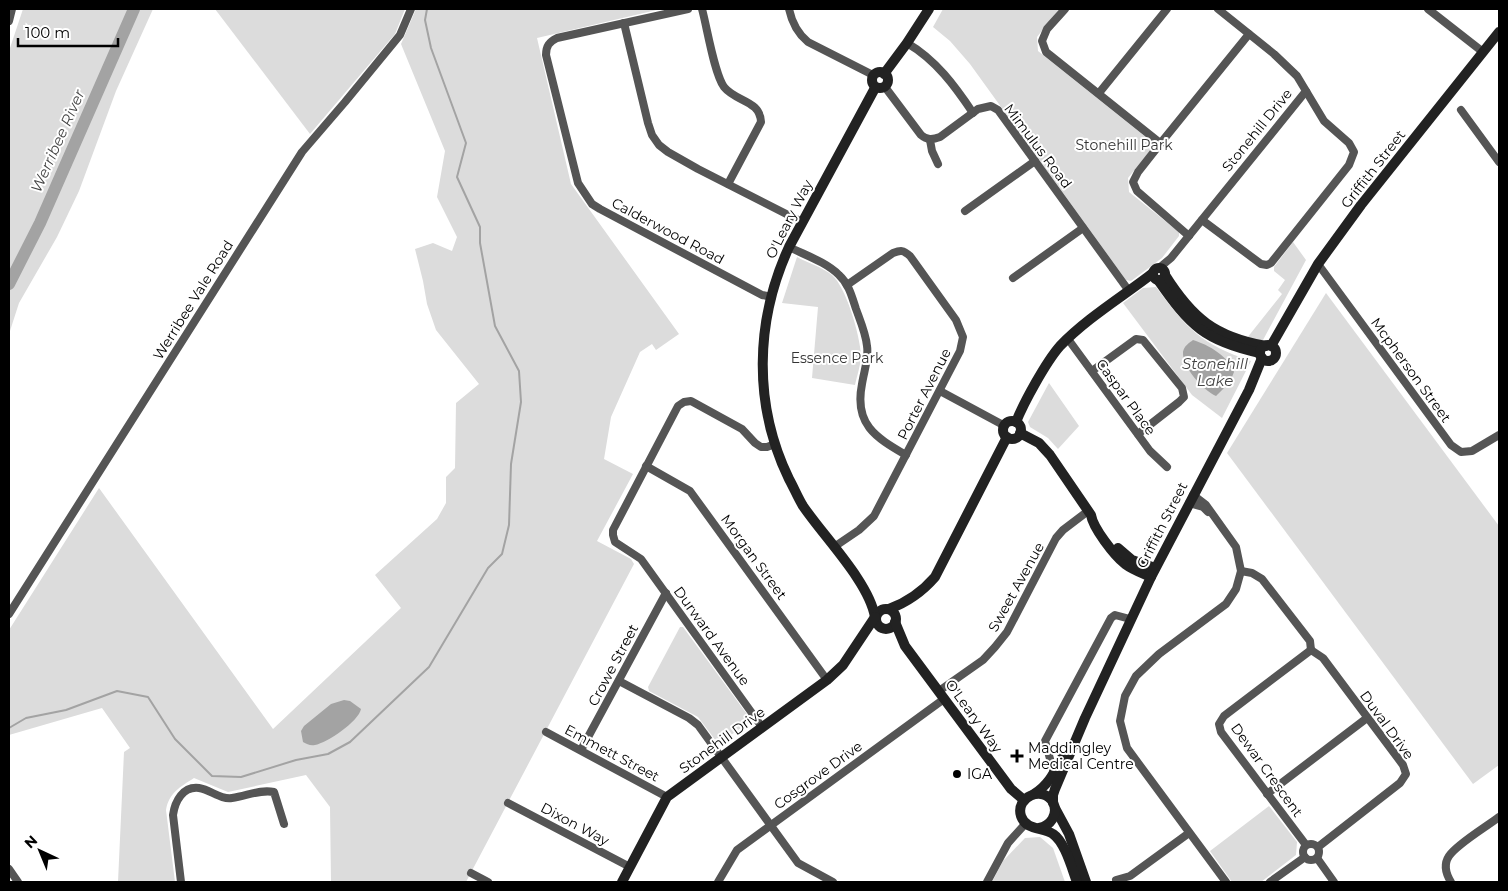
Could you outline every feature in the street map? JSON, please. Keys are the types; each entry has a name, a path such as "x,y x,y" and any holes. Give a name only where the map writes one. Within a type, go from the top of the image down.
{"street":[{"path":"9,21 12,9"},
{"name":"Werribee Vale Road","path":"9,614 302,152 400,34 411,9"},
{"name":"Calderwood Road","path":"688,9 557,38 552,40 546,48 546,55 578,183 592,204 600,210 762,295 772,297"},
{"path":"702,9 719,80 729,93 756,107 761,115 761,122 728,184"},
{"path":"789,9 794,27 808,42 873,75"},
{"path":"884,74 929,9"},
{"path":"1065,9 1047,29 1042,41 1046,52 1160,143"},
{"path":"1099,93 1167,9"},
{"name":"Stonehill Drive","path":"1159,275 1188,236 1306,91 1297,76 1218,9"},
{"path":"1428,9 1483,52"},
{"path":"624,22 644,110 652,135 659,145 698,169 802,222"},
{"name":"Griffith Street","path":"1054,806 1053,795 1055,789 1084,718 1130,619 1267,352 1318,264 1361,205 1499,32"},
{"path":"1188,236 1137,191 1132,182 1160,143 1249,34"},
{"path":"907,43 927,55 973,112"},
{"path":"873,75 879,72 884,74 888,80 880,88"},
{"path":"873,75 872,84 880,88 921,135 930,140 932,151 938,164"},
{"name":"O'Leary Way","path":"863,588 802,505 782,464 763,395 762,356 772,297 780,267 802,222 880,88"},
{"path":"1202,220 1261,264 1267,266 1274,260 1349,165 1353,157 1353,148 1324,121 1306,91"},
{"name":"Mimulus Road","path":"930,140 940,137 982,107 994,107 1129,291"},
{"path":"1461,110 1499,162"},
{"path":"965,211 1035,161"},
{"path":"1013,278 1083,228"},
{"path":"789,247 830,268 847,285 868,345 860,392 864,419 874,434 882,441 906,455"},
{"name":"Porter Avenue","path":"834,547 859,530 874,516 960,351 963,337 956,320 910,256 904,251 899,250 893,253 847,285"},
{"name":"Mcpherson Street","path":"1318,264 1451,445 1461,452 1472,451 1499,435"},
{"path":"1016,422 1048,362 1061,344 1129,291 1159,275 1174,304 1187,318 1211,338 1228,346 1267,352"},
{"name":"Caspar Place","path":"1068,339 1154,455 1167,467"},
{"path":"1092,371 1136,339 1140,339 1143,340 1182,388 1184,397 1138,434"},
{"path":"940,391 1005,426"},
{"path":"646,466 678,406 684,402 691,401 742,429 755,444 761,447 775,444"},
{"path":"1010,422 1016,422 1020,426 1020,433 1013,439 1007,437 1004,432 1005,426 1010,422"},
{"path":"1020,433 1039,444 1050,455 1090,513 1092,522 1116,555 1124,563 1153,573"},
{"path":"875,617 882,609 889,609 912,598 935,577 1007,437"},
{"name":"Durward Avenue","path":"646,466 615,524 613,535 615,542 641,559 762,727"},
{"name":"Morgan Street","path":"646,466 690,491 827,680"},
{"path":"1191,499 1206,505 1236,547 1241,571 1236,589 1226,604 1160,654 1136,676 1125,696 1120,721 1127,748 1226,882"},
{"name":"Sweet Avenue","path":"942,695 983,660 995,647 1007,632 1056,538 1063,530 1090,513"},
{"path":"1241,571 1252,573 1262,579 1310,641 1311,650"},
{"path":"863,588 880,604 894,613 895,621 905,646"},
{"path":"863,588 872,604 878,625 905,646"},
{"name":"Crowe Street","path":"581,750 666,593"},
{"path":"861,639 869,633 883,628 890,628 912,598"},
{"path":"1054,773 1045,741 1111,618 1115,615 1130,619"},
{"name":"Stonehill Drive","path":"622,882 668,797 827,680 843,665 875,617"},
{"name":"O'Leary Way","path":"905,646 1010,789 1024,800"},
{"name":"Duval Drive","path":"1311,650 1323,658 1403,765 1406,774 1400,783 1318,847"},
{"name":"Dewar Crescent","path":"1306,845 1221,732 1219,724 1224,716 1311,650"},
{"path":"618,681 694,721 798,863 833,882"},
{"name":"Cosgrove Drive","path":"718,882 737,850 942,695"},
{"name":"Griffith Street","path":"1034,794 1050,781 1084,718"},
{"path":"1267,794 1367,718"},
{"name":"Emmett Street","path":"546,732 668,797"},
{"path":"181,882 172,815 179,796 186,791 198,788 230,798 266,790 274,792 284,824"},
{"path":"1077,882 1065,850 1054,834 1033,828 1021,816 1020,811 1024,800 1034,794 1045,795 1054,806 1069,834 1086,882"},
{"name":"Dixon Way","path":"508,803 630,868"},
{"path":"1038,828 1044,827 1052,820 1054,806"},
{"path":"1450,882 1445,870 1448,858 1454,850 1499,818"},
{"path":"986,882 1008,843 1026,823"},
{"path":"1116,880 1130,876 1189,833"},
{"path":"1312,843 1318,847 1320,854 1317,858 1311,860 1305,857 1303,851 1306,845 1312,843"},
{"path":"1270,882 1305,857"},
{"path":"1317,858 1334,882"},
{"path":"9,869 18,882"},
{"path":"471,873 488,882"}],"green space":[{"path":"23,9 153,9 116,91 79,191 57,237 19,303 9,334 9,51"},
{"path":"215,9 405,9 395,34 310,134"},
{"path":"416,9 661,9 537,38 571,184 679,334 656,350 652,344 640,352 611,417 604,459 633,474 597,541 631,559 634,564 466,882 331,882 330,807 306,775 228,792 194,778 172,795 167,804 166,810 175,882 118,882 124,752 130,748 102,708 9,735 9,630 99,488 273,729 401,608 375,575 437,519 446,503 446,477 455,468 456,403 479,384 436,330 427,304 415,249 433,243 452,251 457,237 437,197 445,151 401,44"},
{"name":"Stonehill Park","path":"943,9 1059,9 1037,37 1038,51 1152,142 1153,147 1128,178 1129,192 1179,232 1179,236 1162,258 1131,281 1126,280 970,64 950,41 933,27"},
{"path":"1293,242 1306,260 1263,340 1256,341 1247,338 1282,294 1278,290 1285,280 1274,271 1274,267"},
{"name":"Essence Park","path":"797,257 832,275 847,300 855,324 861,355 855,385 812,378 818,307 782,303"},
{"path":"1156,287 1177,314 1196,333 1219,348 1251,361 1222,418 1192,395 1123,303 1143,288"},
{"path":"1326,293 1499,526 1499,765 1473,784 1227,453"},
{"path":"1049,383 1079,426 1058,449 1048,438 1030,427 1028,422"},
{"path":"680,627 683,627 749,717 748,723 721,742 716,741 698,717 649,691 648,687"},
{"path":"1269,806 1297,842 1296,855 1261,882 1232,882 1210,851"},
{"path":"1040,837 1053,848 1065,882 992,882 1003,861 1025,838"}],"water":[{"name":"Stonehill Lake","path":"1193,340 1223,356 1234,372 1230,382 1216,396 1194,377 1186,364 1183,352"},
{"path":"344,700 350,701 361,709 355,719 342,731 327,740 315,745 303,742 301,731 304,726 331,704"}],"waterway":[{"name":"Werribee River","path":"9,284 40,223 134,9"},
{"path":"9,728 26,718 66,710 117,691 148,697 175,739 212,776 241,777 296,760 328,754 350,742 429,667 488,568 502,554 509,525 511,464 521,402 519,371 495,326 480,243 480,227 457,177 466,143 431,48 425,20 427,9"}],"place":[{"name":"Maddingley Medical Centre","path":"1017,756"},
{"name":"IGA","path":"957,774"}]}
